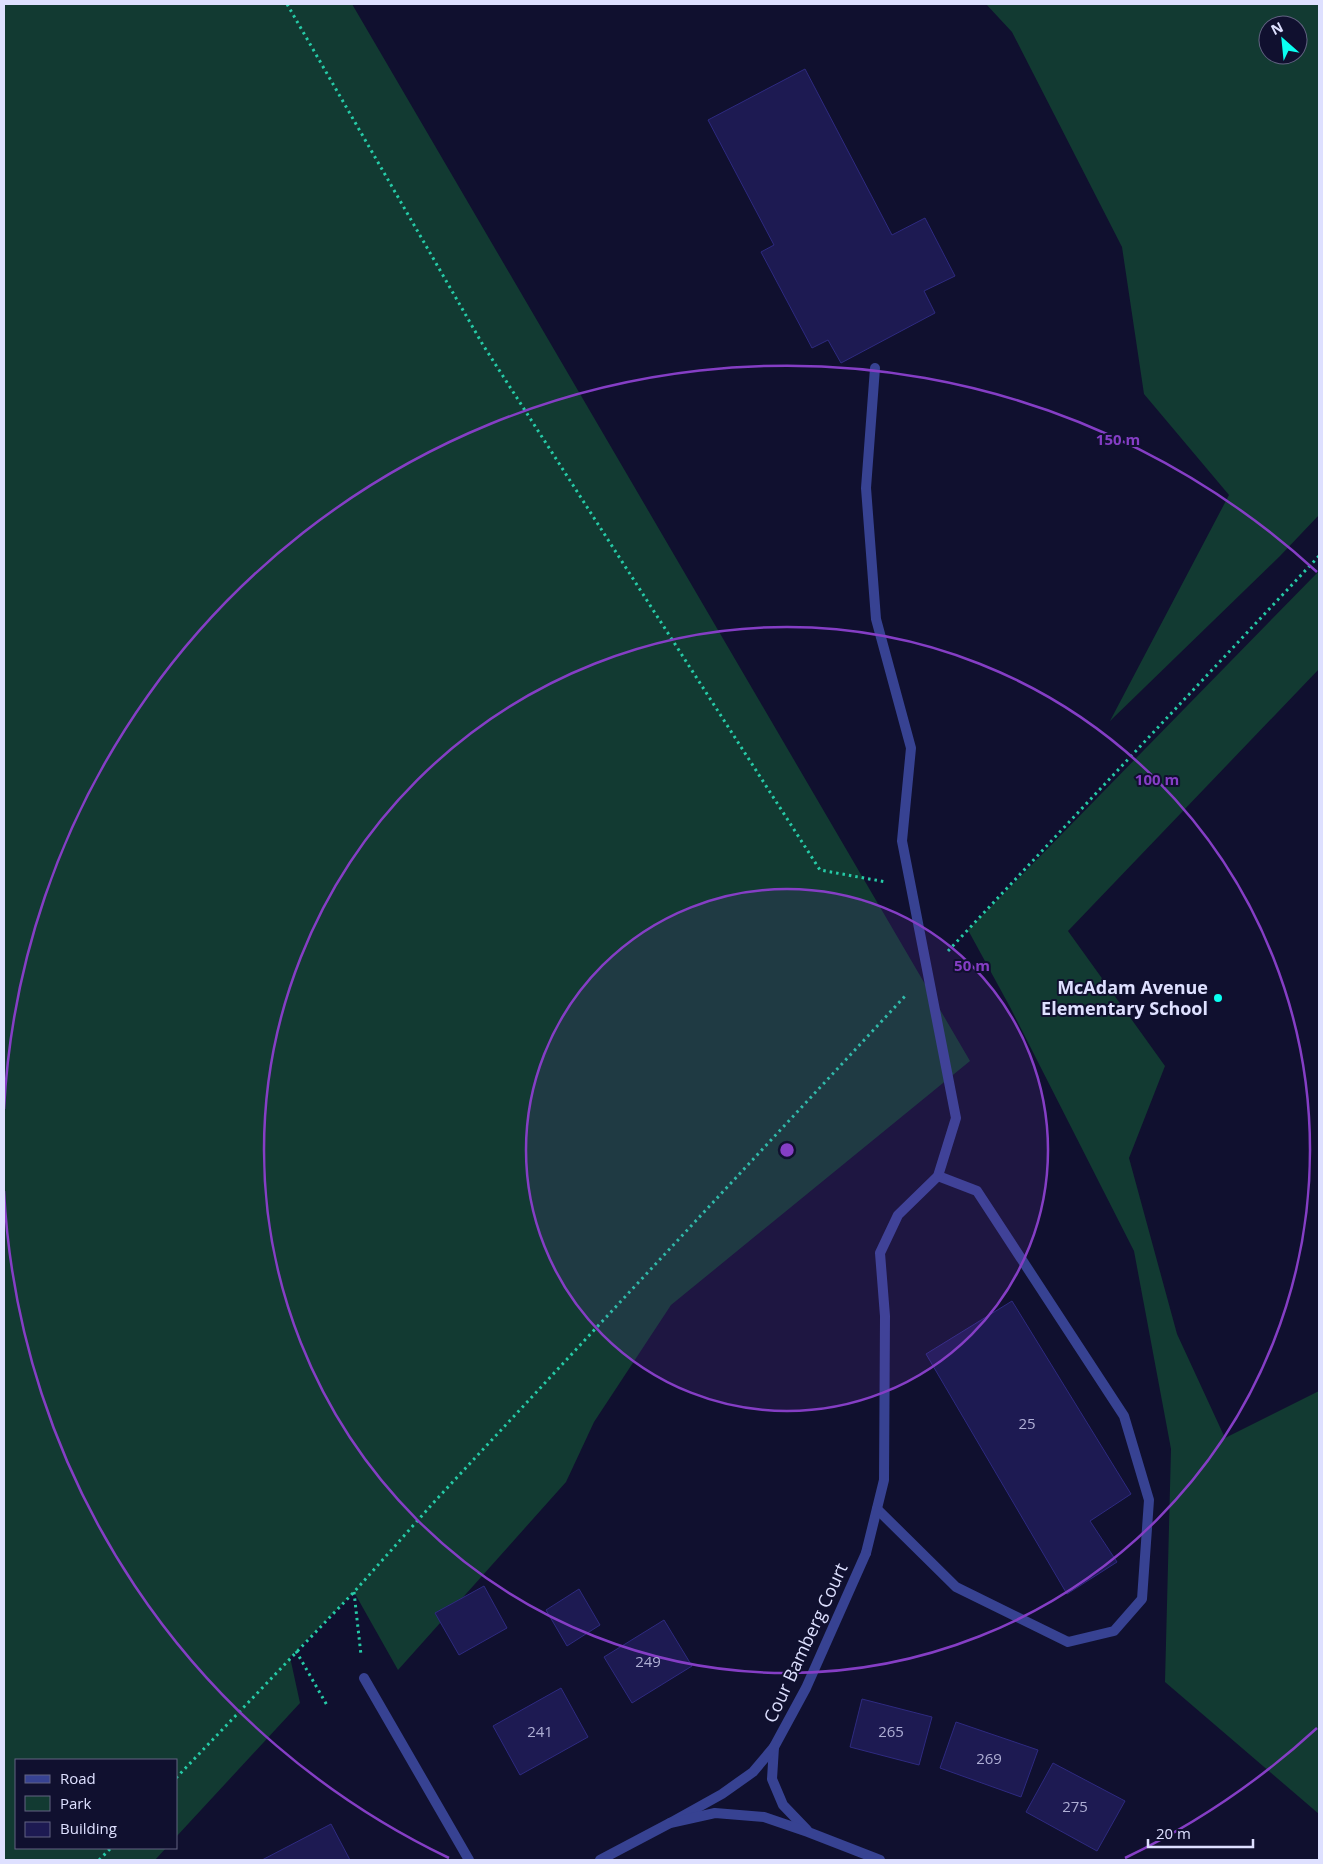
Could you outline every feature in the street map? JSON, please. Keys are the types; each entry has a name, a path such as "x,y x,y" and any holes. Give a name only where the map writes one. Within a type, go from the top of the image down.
{"street":[{"path":"874,368 866,488 876,619 911,748 902,841 956,1118 938,1176 977,1191 1124,1416 1149,1500 1142,1599 1114,1631 1068,1642 956,1588 877,1508"},
{"name":"Cour Bamberg Court","path":"600,1860 722,1794 753,1772 774,1748 806,1688 866,1553 884,1480 885,1316 880,1253 898,1215 938,1176"},
{"path":"364,1678 469,1860"},
{"name":"Cour Bamberg Court","path":"774,1748 772,1779 783,1805 808,1832"},
{"path":"670,1823 715,1814 764,1817 880,1860"}],"path":[{"path":"287,4 483,345 820,870 911,886"},
{"path":"178,1776 354,1592 455,1480 928,972 1319,556"},
{"path":"354,1592 364,1678"},
{"path":"296,1651 328,1707"},
{"path":"99,1860 110,1849"}],"green space":[{"path":"4,4 352,4 970,1061 671,1305 594,1422 566,1482 398,1670 354,1592 290,1657 300,1703 178,1835 178,1759 15,1759 15,1849 165,1849 155,1860 4,1860"},
{"path":"986,4 1319,4 1319,515 1280,556 1110,721 1229,495 1144,394 1122,247 1012,32"},
{"path":"1319,571 1319,669 1068,931 1165,1066 1129,1158 1177,1334 1225,1438 1319,1391 1319,1814 1165,1682 1171,1449 1134,1251 1010,1007 968,930"}],"building":[{"path":"805,69 892,235 925,218 955,276 924,291 935,313 841,363 828,340 812,348 761,252 774,245 708,120"},
{"path":"1012,1301 1131,1494 1090,1521 1117,1562 1067,1594 926,1354"},
{"path":"484,1586 507,1628 459,1655 435,1613"},
{"path":"579,1589 600,1625 567,1646 546,1610"},
{"path":"664,1620 692,1666 632,1703 604,1657"},
{"path":"561,1688 588,1737 520,1775 493,1726"},
{"path":"862,1699 932,1717 919,1765 850,1747"},
{"path":"956,1722 1038,1750 1021,1797 940,1768"},
{"path":"1053,1763 1125,1801 1097,1851 1026,1812"},
{"path":"331,1824 350,1860 262,1860"}],"place":[{"name":"McAdam Avenue Elementary School","path":"1218,998"}]}
